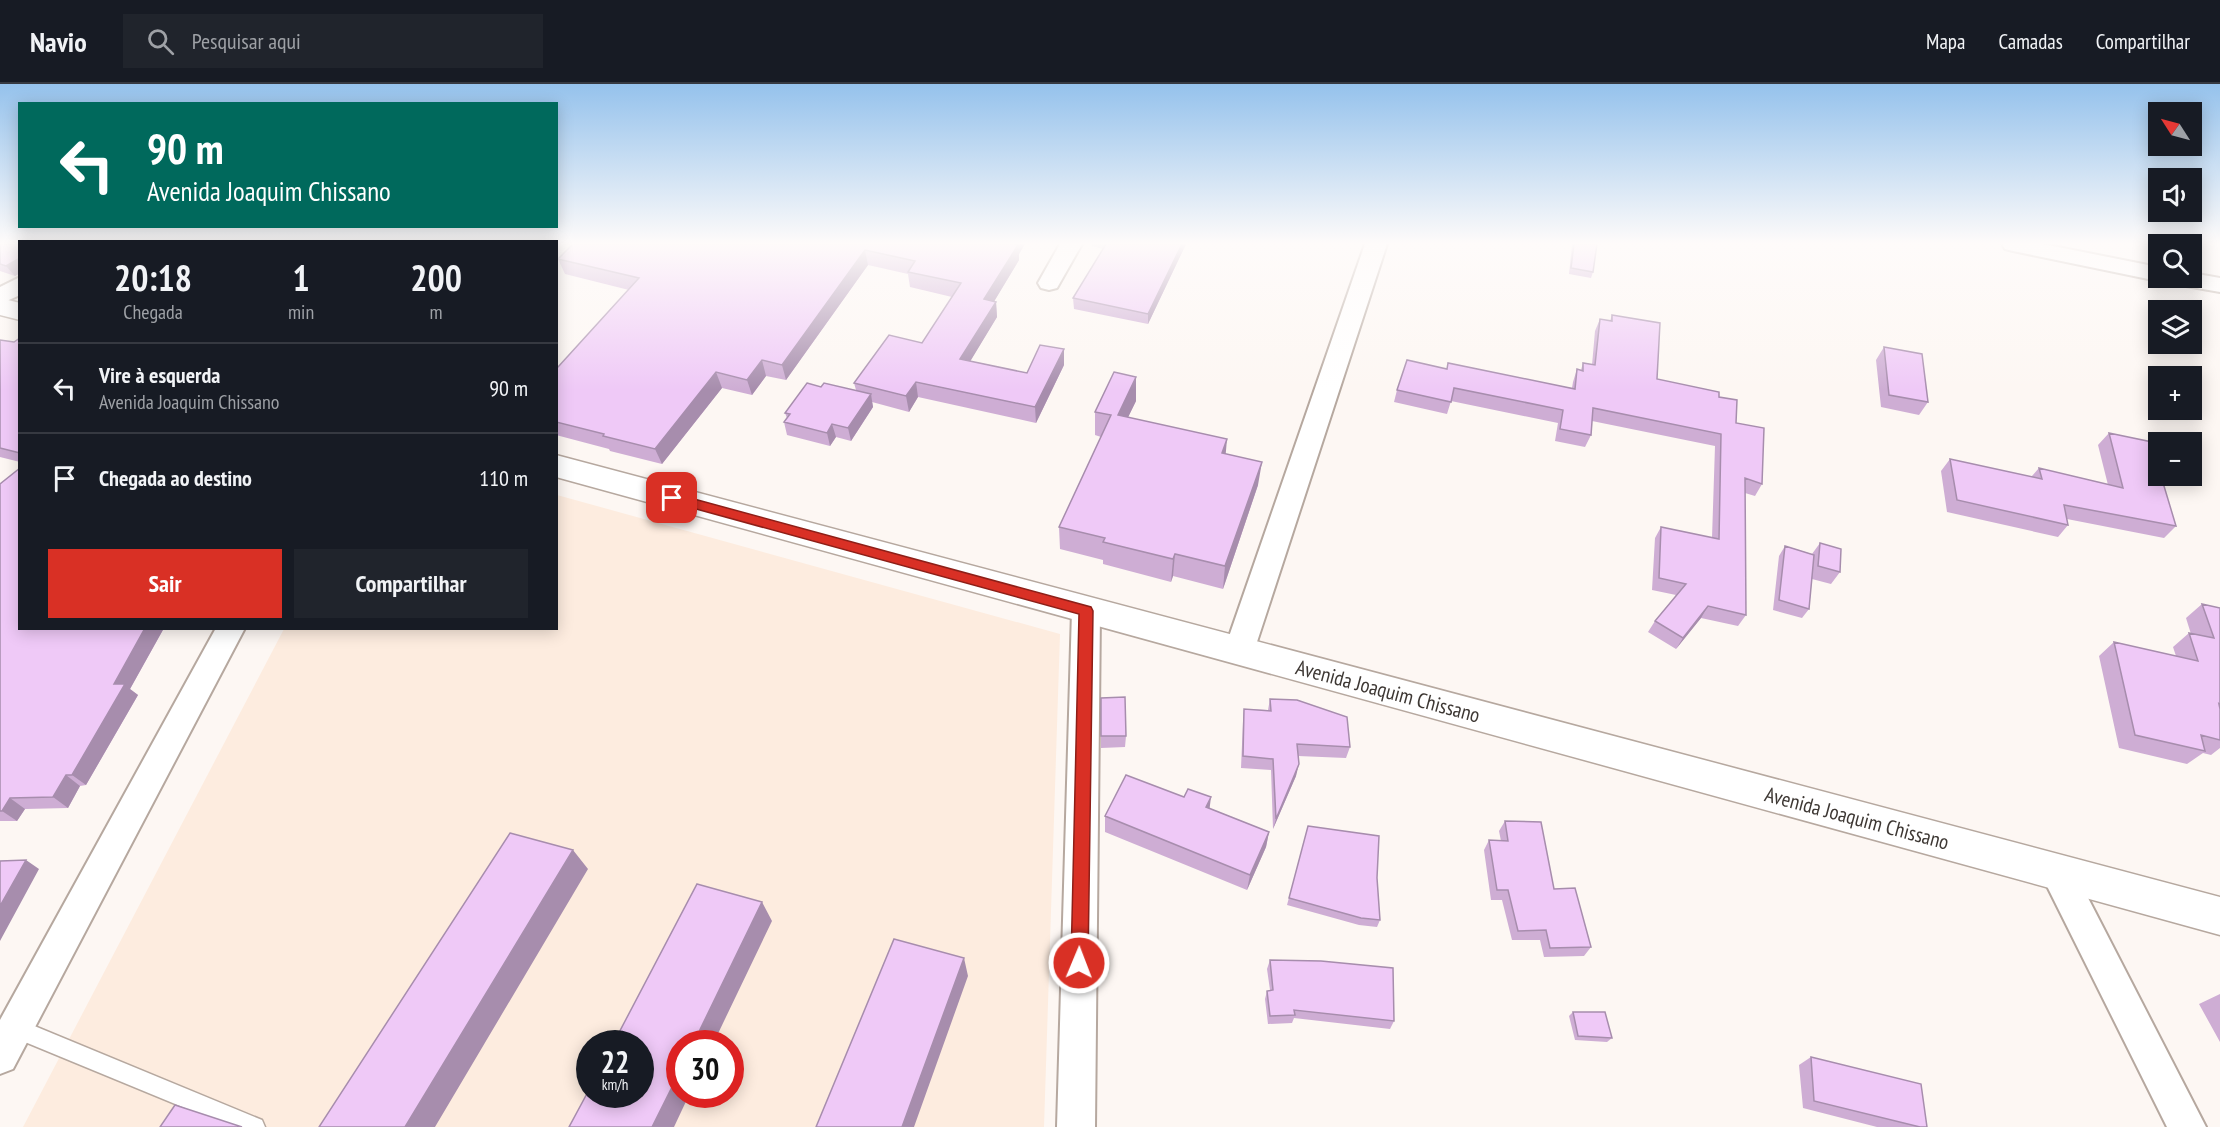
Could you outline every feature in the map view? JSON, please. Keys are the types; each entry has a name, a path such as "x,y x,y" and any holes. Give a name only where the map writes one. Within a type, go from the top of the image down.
{"street":[{"path":"1239,651 1360,293"},
{"path":"0,306 18,311"},
{"name":"Avenida Joaquim Chissano","path":"558,467 2220,916"},
{"path":"1076,1127 1086,611"},
{"path":"5,1036 230,630"},
{"path":"2056,872 2187,1127"}],"lane":[{"path":"5,1036 255,1127"}],"shaded area":[{"path":"558,495 1060,634 1044,1127 23,1127 283,630 558,630"}],"building":[{"path":"626,293 834,293 782,365 762,360 747,380 716,372 655,449 558,422 558,367"},
{"path":"955,293 988,293 984,299 996,302 960,359 1027,373 1040,345 1064,349 1035,407 916,382 906,396 854,383 889,335 922,343"},
{"path":"1076,293 1158,293 1148,314 1073,298"},
{"path":"1612,315 1660,323 1657,379 1719,392 1719,397 1737,400 1736,423 1764,428 1762,484 1745,478 1746,615 1708,606 1683,638 1655,621 1686,584 1659,578 1661,527 1719,539 1721,434 1593,408 1591,435 1560,429 1563,410 1454,388 1451,402 1397,390 1407,360 1447,369 1448,363 1575,389 1577,369 1583,371 1583,363 1595,365 1600,319 1612,321"},
{"path":"18,339 18,452 0,448 0,340 14,342"},
{"path":"1884,347 1922,354 1928,402 1889,395"},
{"path":"1114,372 1136,377 1118,415 1227,439 1222,453 1262,462 1225,566 1175,554 1173,559 1103,542 1105,538 1059,527 1111,415 1095,412"},
{"path":"807,383 821,387 824,383 871,394 848,428 832,424 827,433 784,422 790,414 785,413"},
{"path":"2109,433 2148,441 2148,486 2164,486 2176,526 2064,505 2068,525 1957,500 1950,459 2042,479 2039,468 2123,488"},
{"path":"18,470 18,630 144,630 114,684 125,684 72,775 66,775 53,797 10,798 2,811 0,811 0,484"},
{"path":"1820,543 1841,549 1840,572 1818,566"},
{"path":"1785,546 1814,555 1809,609 1779,600"},
{"path":"2202,604 2220,608 2220,740 2201,735 2205,751 2135,735 2114,642 2198,661 2189,633 2214,638"},
{"path":"1125,697 1126,736 1101,736 1101,698"},
{"path":"1270,699 1297,700 1347,717 1350,747 1297,744 1299,764 1276,819 1273,759 1243,756 1244,709 1271,711"},
{"path":"1126,775 1184,797 1188,789 1211,797 1206,807 1269,832 1250,875 1105,816"},
{"path":"1505,821 1541,822 1554,889 1575,888 1591,947 1550,948 1546,930 1518,931 1508,890 1497,890 1489,840 1508,841"},
{"path":"1308,826 1379,836 1377,878 1380,920 1361,918 1289,898"},
{"path":"510,833 573,850 405,1127 319,1127"},
{"path":"26,860 0,906 0,861"},
{"path":"697,884 762,902 700,1030 666,1030 666,1099 652,1127 569,1127 579,1108 654,1108 654,1030 620,1030"},
{"path":"894,939 964,958 902,1127 816,1127"},
{"path":"1270,960 1321,961 1393,968 1394,1021 1294,1010 1295,1015 1270,1016 1267,991 1273,990"},
{"path":"1573,1012 1605,1012 1612,1038 1578,1036"},
{"path":"1811,1057 1921,1084 1927,1127 1814,1101"},
{"path":"175,1105 242,1127 160,1127"}],"route":[{"path":"672,498 1086,611 1079,963"}]}
